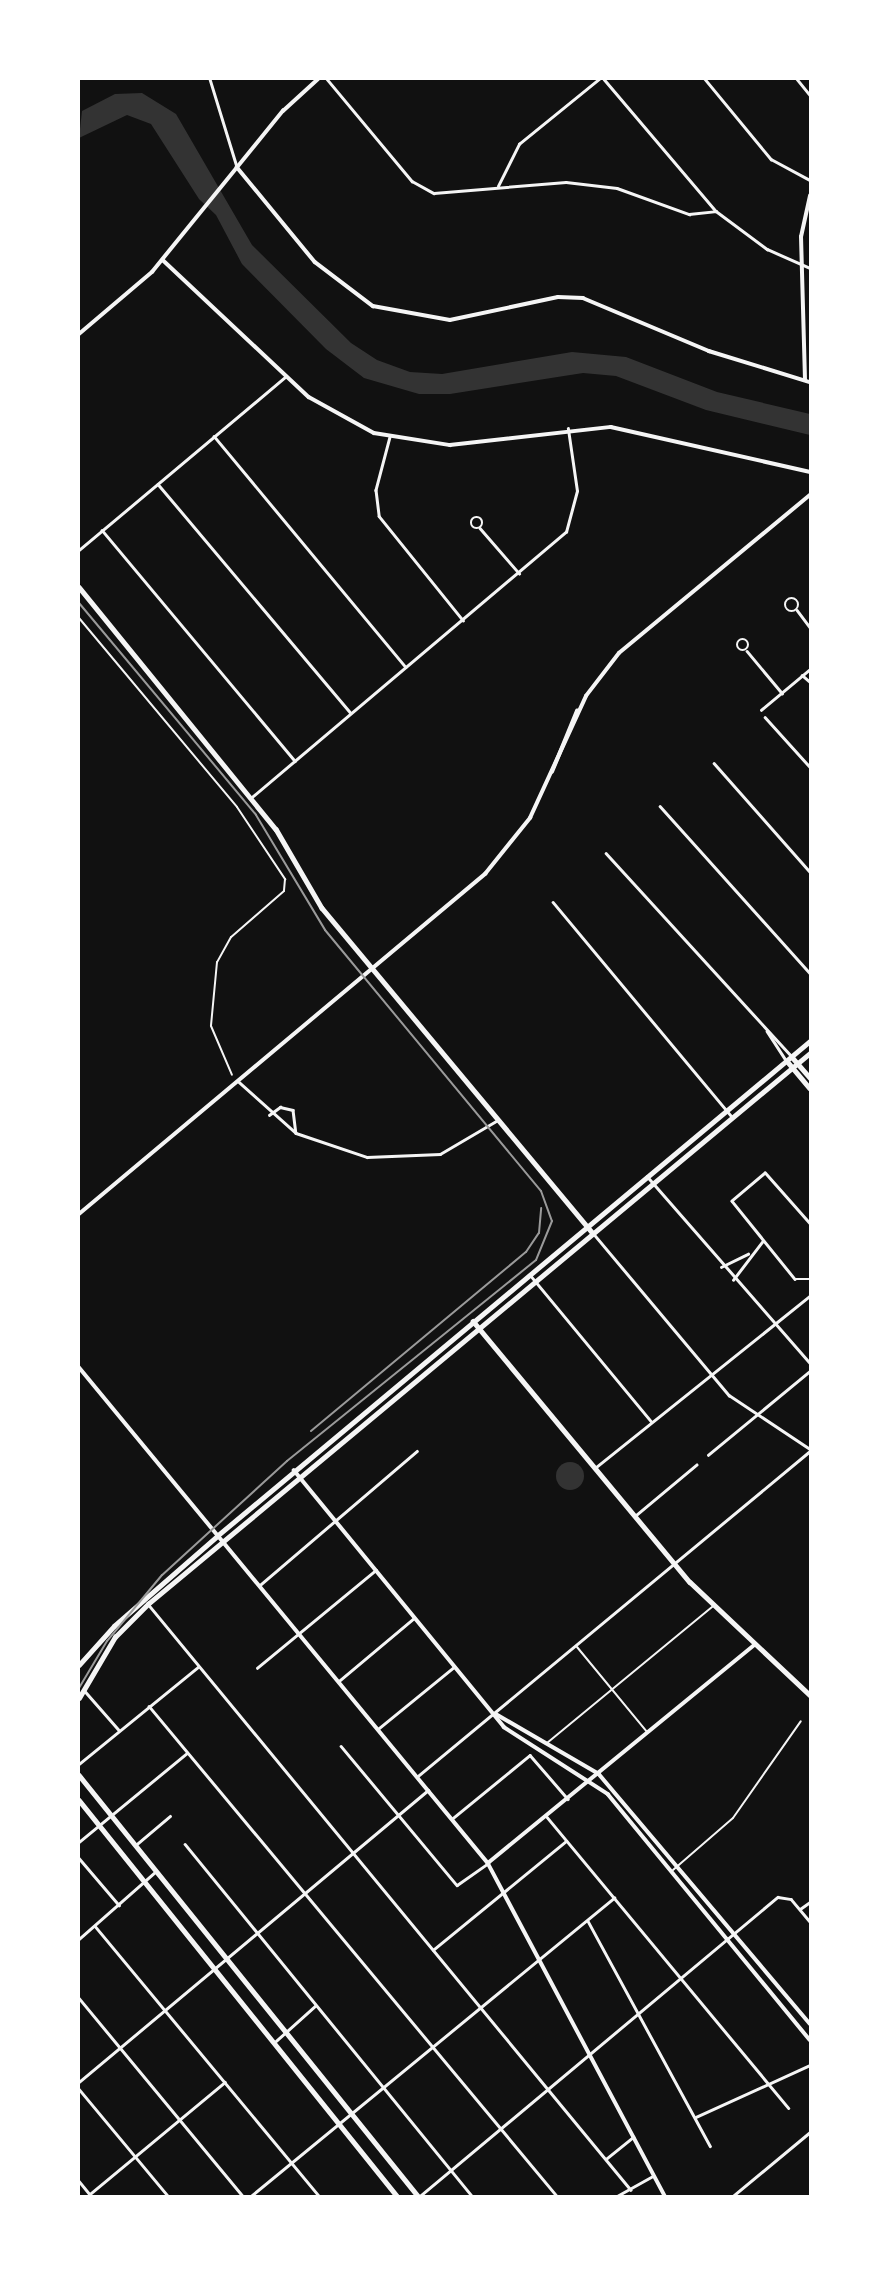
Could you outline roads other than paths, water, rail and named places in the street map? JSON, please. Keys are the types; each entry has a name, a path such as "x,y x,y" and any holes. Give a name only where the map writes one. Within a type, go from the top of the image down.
{"main road":[{"path":"79,587 252,797 323,908 593,1233"},
{"path":"79,1665 123,1617 217,1536 810,1041"},
{"path":"79,1698 115,1637 148,1604 810,1053"},
{"path":"790,1059 798,1063 810,1078"},
{"path":"790,1059 793,1068 810,1088"},
{"path":"663,1163 669,1170"},
{"path":"473,1321 675,1564 754,1645 810,1695"},
{"path":"419,1366 426,1373"},
{"path":"357,1418 363,1425"},
{"path":"79,1775 230,1956 350,2114 419,2196"},
{"path":"79,1800 218,1966 338,2124 397,2196"}],"street":[{"path":"210,79 237,167 315,262 373,306 450,320 558,297 583,298 718,354 808,381 802,266 810,196"},
{"path":"79,334 163,260 237,167 318,79"},
{"path":"327,79 422,188 446,194 498,186 607,186 689,214 716,211"},
{"path":"498,186 519,144 601,79 716,211 767,249 810,268"},
{"path":"705,79 771,159 810,180"},
{"path":"797,79 810,95"},
{"path":"163,260 285,376 335,415 390,437 468,444 568,429 660,434 810,472"},
{"path":"79,550 285,376"},
{"path":"252,797 566,532 575,513 568,429"},
{"path":"214,436 405,667"},
{"path":"390,437 376,490 379,516 463,620"},
{"path":"158,484 351,713"},
{"path":"79,1214 485,874 520,834 552,772 579,710 632,640 810,495"},
{"path":"480,528 519,573"},
{"path":"103,530 295,761"},
{"path":"797,610 787,610 787,600 796,599 797,610 810,627"},
{"path":"747,650 782,693"},
{"path":"761,710 810,669"},
{"path":"802,676 810,682"},
{"path":"765,717 810,767"},
{"path":"714,763 810,872"},
{"path":"660,806 810,973"},
{"path":"606,853 790,1059"},
{"path":"553,902 732,1117"},
{"path":"767,1031 790,1059"},
{"path":"239,1082 269,1115 296,1133 349,1153 414,1159 449,1152 499,1119"},
{"path":"269,1115 280,1107 293,1110 296,1133"},
{"path":"810,1224 765,1173 732,1201 795,1279 810,1279"},
{"path":"647,1176 721,1267 774,1321 810,1363"},
{"path":"418,1776 810,1450 754,1417 709,1373 593,1233"},
{"path":"721,1267 748,1254 763,1242"},
{"path":"733,1280 748,1254"},
{"path":"530,1274 651,1421"},
{"path":"596,1468 709,1373 810,1296"},
{"path":"79,1367 488,1863 665,2196"},
{"path":"708,1455 810,1371"},
{"path":"260,1585 417,1451"},
{"path":"635,1516 696,1465"},
{"path":"295,1471 494,1713 516,1737 592,1779 672,1871 810,2040"},
{"path":"257,1668 376,1570"},
{"path":"148,1604 352,1855 631,2190"},
{"path":"339,1681 415,1618"},
{"path":"341,1746 453,1882 463,1884 754,1645"},
{"path":"378,1729 455,1665"},
{"path":"79,1764 198,1667"},
{"path":"84,1690 118,1730"},
{"path":"149,1706 558,2196"},
{"path":"494,1713 599,1774 679,1865 810,2024"},
{"path":"79,1842 188,1752"},
{"path":"453,1818 530,1755 568,1799"},
{"path":"79,2082 429,1789"},
{"path":"137,1844 170,1816"},
{"path":"547,1816 789,2108"},
{"path":"433,1950 566,1840"},
{"path":"185,1844 471,2196"},
{"path":"79,1858 118,1905"},
{"path":"79,1939 158,1870"},
{"path":"419,2196 778,1897 800,1909 810,1922"},
{"path":"251,2196 614,1898"},
{"path":"800,1909 810,1902"},
{"path":"588,1920 710,2146"},
{"path":"95,1926 319,2196"},
{"path":"777,1999 785,1993"},
{"path":"79,1998 243,2196"},
{"path":"276,2041 316,2006"},
{"path":"695,2117 810,2065"},
{"path":"79,2181 91,2195 225,2082"},
{"path":"79,2089 168,2196"},
{"path":"733,2196 810,2132"},
{"path":"606,2159 633,2137"},
{"path":"617,2196 654,2175"}],"lane":[{"path":"79,618 237,807 285,879 284,891 231,937 217,962 211,1026 232,1075"},
{"path":"546,1744 713,1605"},
{"path":"575,1645 648,1732"},
{"path":"672,1871 733,1818 801,1721"}],"tram line":[{"path":"79,603 256,815 325,930 541,1191 552,1221 536,1260 287,1461 162,1575 107,1641 79,1688"},
{"path":"311,1431 526,1252 539,1233 541,1208"}]}
